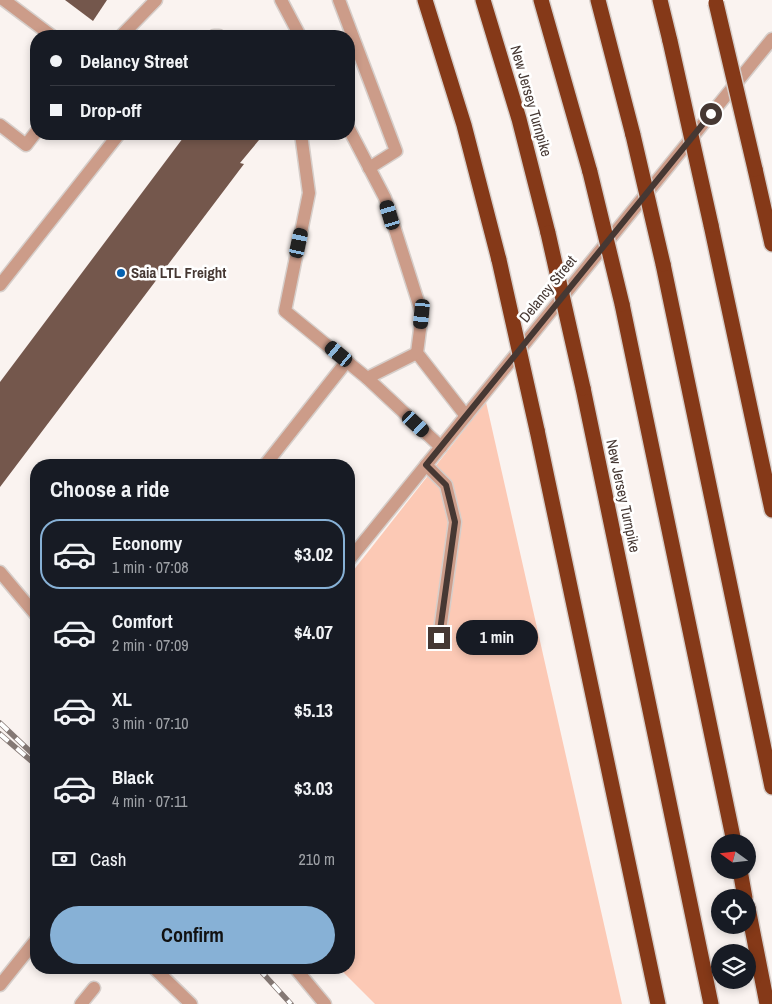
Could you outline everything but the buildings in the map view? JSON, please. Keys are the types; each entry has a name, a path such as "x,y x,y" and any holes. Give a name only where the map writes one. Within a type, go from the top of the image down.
{"highway":[{"path":"425,0 464,125 499,260 537,430 658,1004"},
{"name":"New Jersey Turnpike","path":"483,0 519,119 548,233 583,388 710,1004"},
{"path":"541,0 590,172 622,304 732,834"},
{"path":"660,0 711,225 772,510"},
{"path":"716,1 772,244"},
{"path":"598,3 633,135 663,264 772,787"},
{"path":"753,934 767,1004"}],"street":[{"path":"4,0 44,30"},
{"path":"126,30 156,0"},
{"path":"281,0 297,30"},
{"path":"339,0 350,30"},
{"name":"Delancy Street","path":"355,553 772,39"},
{"path":"355,42 396,151 369,168"},
{"path":"0,124 26,145 30,140"},
{"path":"0,285 114,140"},
{"path":"302,140 310,193 285,311 347,360 441,447"},
{"path":"355,140 385,198 422,314 417,353 466,416"},
{"path":"367,378 417,353"},
{"path":"270,459 347,360"},
{"path":"426,465 446,485 455,522 439,638"},
{"path":"0,572 30,608"},
{"path":"2,977 30,947"},
{"path":"160,974 191,1004"},
{"path":"300,974 325,1004"},
{"path":"81,1004 94,988"}],"shaded area":[{"path":"486,402 622,1004 375,1004 345,974 355,974 355,568"}],"railway":[{"path":"0,723 30,751"},
{"path":"0,734 30,760"},
{"path":"264,974 291,1004"}],"place":[{"name":"Saia LTL Freight","path":"121,273"}],"route":[{"path":"439,638 455,522 446,485 426,465 711,114"}]}
